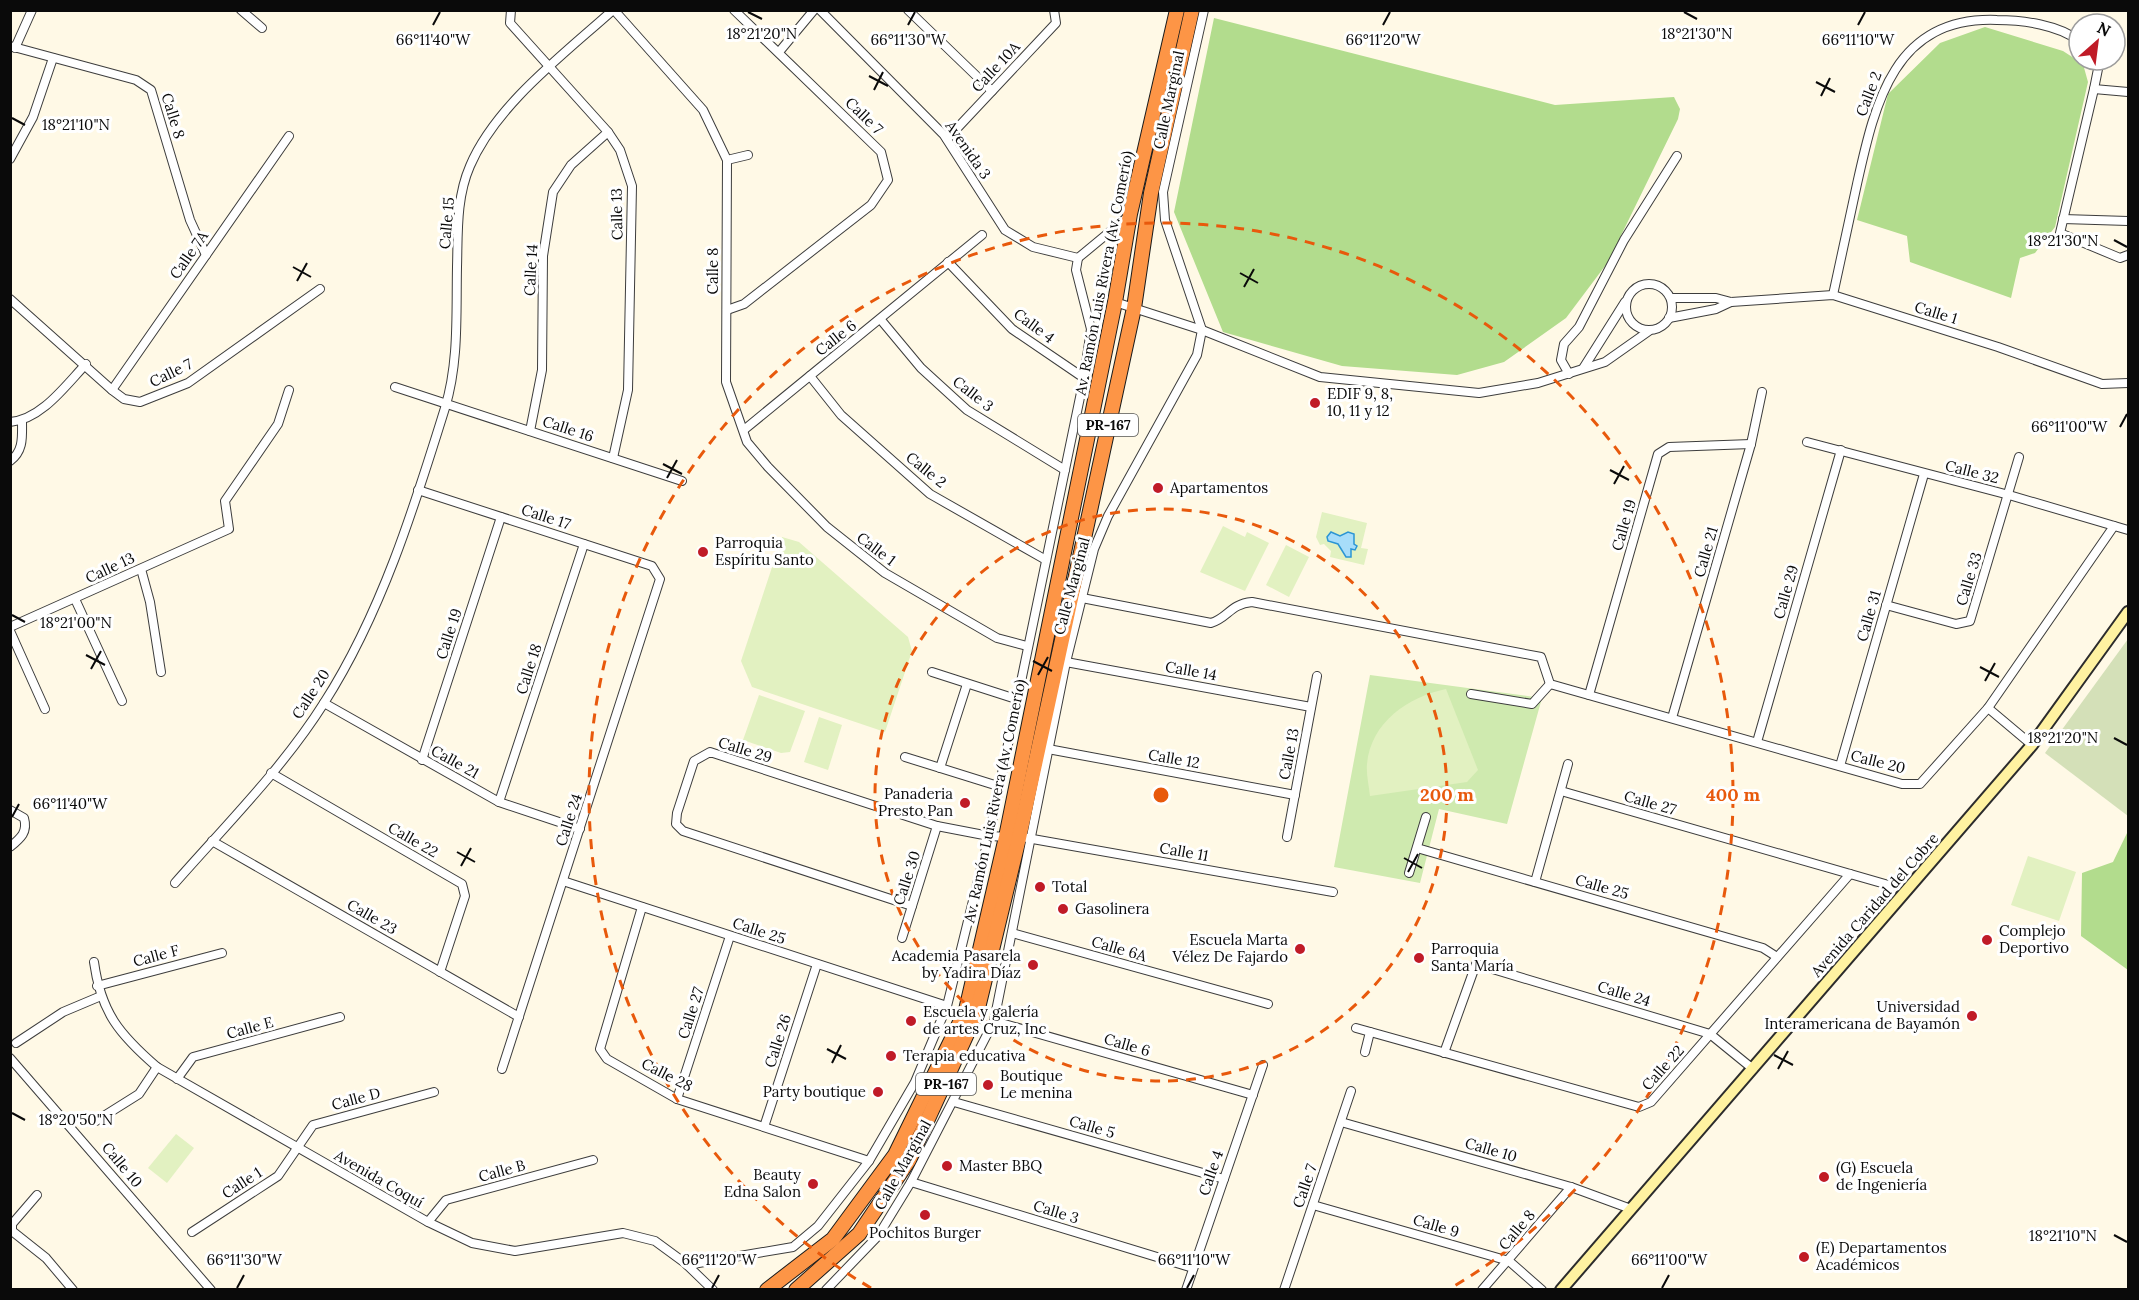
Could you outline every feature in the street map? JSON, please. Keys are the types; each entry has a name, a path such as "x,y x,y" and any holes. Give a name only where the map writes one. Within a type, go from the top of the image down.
{"highway":[{"name":"Av. Ramón Luis Rivera (Av. Comerío)","path":"767,1290 832,1239 895,1155 920,1109 966,1010 1018,838 1130,214 1177,10"},
{"name":"Av. Ramón Luis Rivera (Av. Comerío)","path":"796,1290 859,1234 909,1160 978,1012 1134,308 1151,193 1192,10"}],"street":[{"path":"13,47 32,10"},
{"path":"241,10 262,28"},
{"name":"Calle 13","path":"511,10 510,23 608,132 620,150 632,186 628,390 613,458"},
{"name":"Calle 8","path":"613,10 703,110 727,160 726,382 745,429"},
{"name":"Calle 15","path":"418,490 446,404 455,365 458,210 469,168 489,129 549,67 613,10"},
{"name":"Calle 7","path":"727,310 744,304 871,205 888,180 881,152 734,10"},
{"path":"779,52 814,10"},
{"name":"Avenida 3","path":"820,10 947,139 1005,230 1033,247 1078,258"},
{"path":"908,10 992,91"},
{"name":"Calle 10A","path":"947,139 1056,23 1054,10"},
{"name":"Calle Marginal","path":"826,1290 878,1236 911,1182 994,1021 1012,933 1018,838 1048,749 1066,662 1094,549 1108,516 1182,386 1197,355 1202,330 1165,220 1163,192 1204,10"},
{"name":"Calle 2","path":"1833,295 1876,104 1893,71 1917,44 1949,26 1980,19 2015,20 2067,33"},
{"name":"Calle 8","path":"13,47 136,80 151,90 190,220 206,255"},
{"path":"10,159 33,117 53,58"},
{"path":"2097,72 2060,232 2120,258 2128,255"},
{"path":"2094,89 2128,92"},
{"name":"Calle 14","path":"530,431 542,370 543,256 553,192 571,165 608,132"},
{"name":"Calle 7A","path":"112,390 290,136"},
{"path":"727,160 748,155"},
{"path":"1569,374 1561,360 1564,344 1579,327 1624,240 1677,156"},
{"path":"1078,258 1130,214"},
{"path":"2063,219 2128,221"},
{"name":"Calle 6","path":"745,429 982,235"},
{"name":"Calle Marginal","path":"687,1265 793,1248 818,1226 869,1161 915,1082 947,1006 989,836 1084,378 1091,329 1076,270 1078,258"},
{"name":"Calle 4","path":"948,262 1012,329 1084,378"},
{"path":"1115,302 1202,330 1320,377 1479,393 1538,383 1605,362 1649,331 1658,329 1670,318 1671,298 1665,290 1648,284 1631,292 1584,367"},
{"name":"Calle 7","path":"10,299 86,364 112,390 124,399 140,402 188,383 320,289"},
{"name":"Calle 1","path":"1670,318 1716,309 1731,303 1833,295 1998,347 2102,384 2128,383"},
{"name":"Calle 1","path":"1671,298 1716,298 1731,303"},
{"path":"1626,300 1628,319 1641,329 1649,331"},
{"name":"Calle 3","path":"881,320 921,368 967,410 1065,470"},
{"path":"10,422 22,421 54,399 86,364"},
{"name":"Calle 2","path":"810,376 841,415 930,494 1046,560"},
{"name":"Calle 16","path":"395,387 682,480"},
{"name":"Calle 13","path":"10,629 229,529 225,501 278,424 289,390"},
{"name":"Calle 21","path":"1672,718 1751,444 1762,392"},
{"path":"10,461 16,457 22,444 22,421"},
{"name":"Calle 1","path":"745,429 747,442 768,467 827,527 885,573 997,638 1027,646"},
{"name":"Calle 32","path":"1807,442 2008,495 2128,530"},
{"name":"Calle 19","path":"1589,695 1658,454 1669,447 1751,444"},
{"name":"Calle 29","path":"1757,742 1841,450"},
{"path":"2008,495 2019,457"},
{"name":"Calle 31","path":"1840,766 1924,474"},
{"name":"Calle 17","path":"418,490 652,566 660,579"},
{"name":"Calle 20","path":"175,883 271,773 324,704 374,611 418,490"},
{"name":"Calle 33","path":"1886,605 1956,624 1970,621 2008,495"},
{"name":"Calle 19","path":"422,760 501,517"},
{"name":"Calle 20","path":"1550,684 1902,784 1920,784 1988,708 2114,526"},
{"name":"Calle 18","path":"499,802 584,544"},
{"path":"141,569 150,602 161,672"},
{"name":"Calle 24","path":"502,1069 660,579"},
{"path":"1082,598 1207,623 1217,621 1237,604 1246,602 1293,609 1541,657 1550,684 1532,704 1471,694"},
{"path":"75,599 122,701"},
{"name":"Avenida Caridad del Cobre","path":"1561,1290 2032,745 2128,612"},
{"path":"10,629 45,709"},
{"name":"Calle 14","path":"1066,662 1311,707"},
{"path":"932,672 1016,699"},
{"name":"Calle 13","path":"1287,837 1317,676"},
{"path":"940,768 967,684"},
{"name":"Calle 21","path":"324,704 499,802 580,829"},
{"path":"1988,708 2032,745"},
{"name":"Calle 12","path":"1048,749 1295,795"},
{"name":"Calle 29","path":"912,906 683,831 676,824 677,813 694,761 710,752 937,826 989,836"},
{"path":"904,756 998,786"},
{"path":"1534,882 1568,764"},
{"name":"Calle 22","path":"271,773 462,884 465,896 440,972"},
{"name":"Calle 27","path":"1561,791 1892,886"},
{"path":"10,810 24,818 27,826 22,838 10,847"},
{"path":"1408,873 1426,817"},
{"name":"Calle 30","path":"902,938 937,826"},
{"name":"Calle 11","path":"989,836 1018,838 1333,892"},
{"name":"Calle 23","path":"212,841 519,1017"},
{"name":"Calle 25","path":"1417,848 1763,948 1777,957"},
{"name":"Calle 22","path":"1356,1028 1639,1107 1651,1102 1850,874"},
{"name":"Calle 25","path":"563,881 947,1006"},
{"name":"Calle 28","path":"642,907 600,1049 607,1059 678,1099 869,1161"},
{"name":"Calle 6A","path":"1012,933 1268,1004"},
{"name":"Calle 27","path":"678,1099 730,936"},
{"name":"Calle F","path":"97,986 222,953"},
{"name":"Avenida Coquí","path":"94,962 100,996 123,1038 157,1067 428,1222 472,1243 515,1251 623,1233 655,1241 687,1265 713,1290"},
{"name":"Calle 26","path":"764,1127 817,964"},
{"name":"Calle 24","path":"1444,1053 1476,964 1710,1034 1753,1069"},
{"path":"16,1043 63,1012 100,996"},
{"name":"Calle E","path":"177,1079 193,1058 340,1017"},
{"name":"Calle 6","path":"994,1021 1253,1095"},
{"path":"1365,1052 1371,1032"},
{"name":"Calle 10","path":"10,1058 211,1290"},
{"name":"Calle 4","path":"1186,1290 1263,1065"},
{"path":"96,1121 139,1094 157,1067"},
{"name":"Calle 7","path":"1284,1289 1351,1091"},
{"name":"Calle D","path":"297,1147 313,1125 434,1092"},
{"name":"Calle 5","path":"954,1102 1224,1179"},
{"name":"Calle 10","path":"1341,1122 1571,1187 1631,1209"},
{"name":"Calle 1","path":"192,1232 278,1176 297,1147"},
{"name":"Calle B","path":"428,1222 446,1200 593,1160"},
{"name":"Calle 3","path":"911,1182 1193,1268"},
{"name":"Calle 8","path":"1482,1290 1571,1187"},
{"path":"37,1195 12,1224 12,1230 46,1258 73,1290"},
{"name":"Calle 9","path":"1313,1205 1509,1261 1542,1290"}],"green space":[{"path":"1214,18 1555,105 1674,97 1680,109 1678,119 1608,262 1566,318 1504,362 1457,375 1342,366 1223,332 1174,212"},
{"path":"1985,27 2063,51 2067,54 2067,72 2085,72 2088,82 2055,227 2035,253 2020,258 2011,298 1910,262 1907,236 1857,220 1888,94 1940,43"},
{"path":"1322,512 1367,523 1361,548 1368,549 1364,565 1330,557 1331,551 1324,544 1320,545 1316,537"},
{"path":"1223,526 1245,537 1247,532 1269,543 1245,591 1200,572"},
{"path":"782,537 799,542 908,637 912,651 885,732 752,687 741,661"},
{"path":"1286,545 1309,557 1289,597 1266,585"},
{"path":"2128,639 2128,816 2045,753"},
{"path":"1370,675 1542,698 1507,824 1439,809 1420,883 1334,867"},
{"path":"1446,689 1478,770 1467,782 1370,796 1367,764 1370,749 1384,724 1405,705"},
{"path":"759,695 805,711 790,752 781,753 743,740"},
{"path":"819,717 842,725 828,770 804,762"},
{"path":"2128,831 2128,970 2081,936 2082,873 2113,862"},
{"path":"2028,856 2076,872 2059,921 2011,905"},
{"path":"176,1134 194,1148 167,1183 148,1168"}],"water":[{"path":"1331,532 1340,536 1348,532 1354,534 1354,544 1357,546 1355,550 1351,549 1351,557 1346,557 1338,544 1328,541 1327,537"}],"place":[{"name":"EDIF 9, 8, 10, 11 y 12","path":"1315,403"},
{"name":"Apartamentos","path":"1158,488"},
{"name":"Parroquia Espíritu Santo","path":"703,552"},
{"name":"Panaderia Presto Pan","path":"965,803"},
{"name":"Total","path":"1040,887"},
{"name":"Gasolinera","path":"1063,909"},
{"name":"Complejo Deportivo","path":"1987,940"},
{"name":"Escuela Marta Vélez De Fajardo","path":"1300,949"},
{"name":"Parroquia Santa María","path":"1419,958"},
{"name":"Academia Pasarela by Yadira Díaz","path":"1033,965"},
{"name":"Universidad Interamericana de Bayamón","path":"1972,1016"},
{"name":"Escuela y galería de artes Cruz, Inc","path":"911,1021"},
{"name":"Terapia educativa","path":"891,1056"},
{"name":"Boutique Le menina","path":"988,1085"},
{"name":"Party boutique","path":"878,1092"},
{"name":"Master BBQ","path":"947,1166"},
{"name":"(G) Escuela de Ingeniería","path":"1824,1177"},
{"name":"Beauty Edna Salon","path":"813,1184"},
{"name":"Pochitos Burger","path":"925,1215"},
{"name":"(E) Departamentos Académicos","path":"1804,1257"}]}
